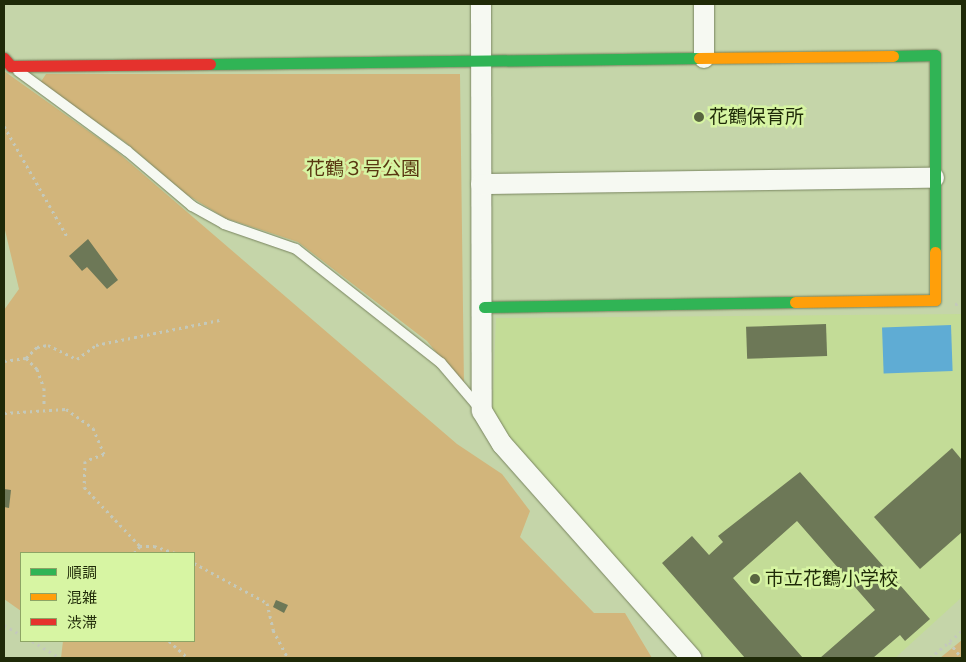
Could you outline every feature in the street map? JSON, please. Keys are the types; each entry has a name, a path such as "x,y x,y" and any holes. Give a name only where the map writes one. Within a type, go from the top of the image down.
{"street":[{"path":"481,4 481,184 484,307 482,411 502,444 691,658"},
{"path":"704,4 704,58"},
{"path":"7,62 481,60 935,55 935,300 484,307"},
{"path":"481,184 934,178"}],"lane":[{"path":"7,62 127,150 192,206 224,224 296,249 441,363 482,411"}],"path":[{"path":"4,126 68,238"},
{"path":"4,361 26,358 37,347 48,345 77,359 96,345 220,320"},
{"path":"26,358 44,388 44,407"},
{"path":"4,413 44,407 78,413 93,428 104,454 85,461 84,487 140,546 171,552"},
{"path":"135,552 140,546"},
{"path":"195,564 267,603 273,630 288,658"},
{"path":"4,625 20,634"},
{"path":"930,658 962,631"},
{"path":"34,642 60,658"},
{"path":"170,642 188,658"},
{"path":"949,642 962,658"}],"shaded area":[{"path":"962,314 962,597 895,658 706,658 492,421 496,318"}],"green space":[{"path":"4,71 115,150 457,444 502,474 530,511 520,537 594,613 625,613 652,658 61,658 63,642 195,642 195,552 20,552 20,610 4,599 4,310 19,289 4,226"},
{"name":"花鶴３号公園","path":"46,74 460,74 464,387 427,341 298,242 225,218 186,194 125,142 40,83"},
{"path":"962,640 962,658 940,658"}],"water":[{"path":"951,325 953,371 884,373 882,327"}],"building":[{"path":"88,239 118,280 107,289 87,267 82,271 69,256"},
{"path":"826,324 827,356 747,359 746,327"},
{"path":"952,448 962,460 962,532 920,569 874,517"},
{"path":"800,472 930,619 905,641 900,635 873,658 820,658 875,610 797,521 733,578 803,658 745,658 662,563 692,536 709,555 723,542 718,536"},
{"path":"4,489 11,490 9,508 4,507"},
{"path":"276,600 288,605 284,613 273,607"}],"traffic: fast":[{"path":"893,56 935,55 935,252"},
{"path":"210,64 699,58"},
{"path":"484,307 795,302"}],"traffic: slow":[{"path":"699,58 893,56"},
{"path":"795,302 935,300 935,252"}],"traffic: jam":[{"path":"4,58 11,66 210,64"}],"place":[{"name":"花鶴保育所","path":"699,117"},
{"name":"市立花鶴小学校","path":"755,579"}]}
